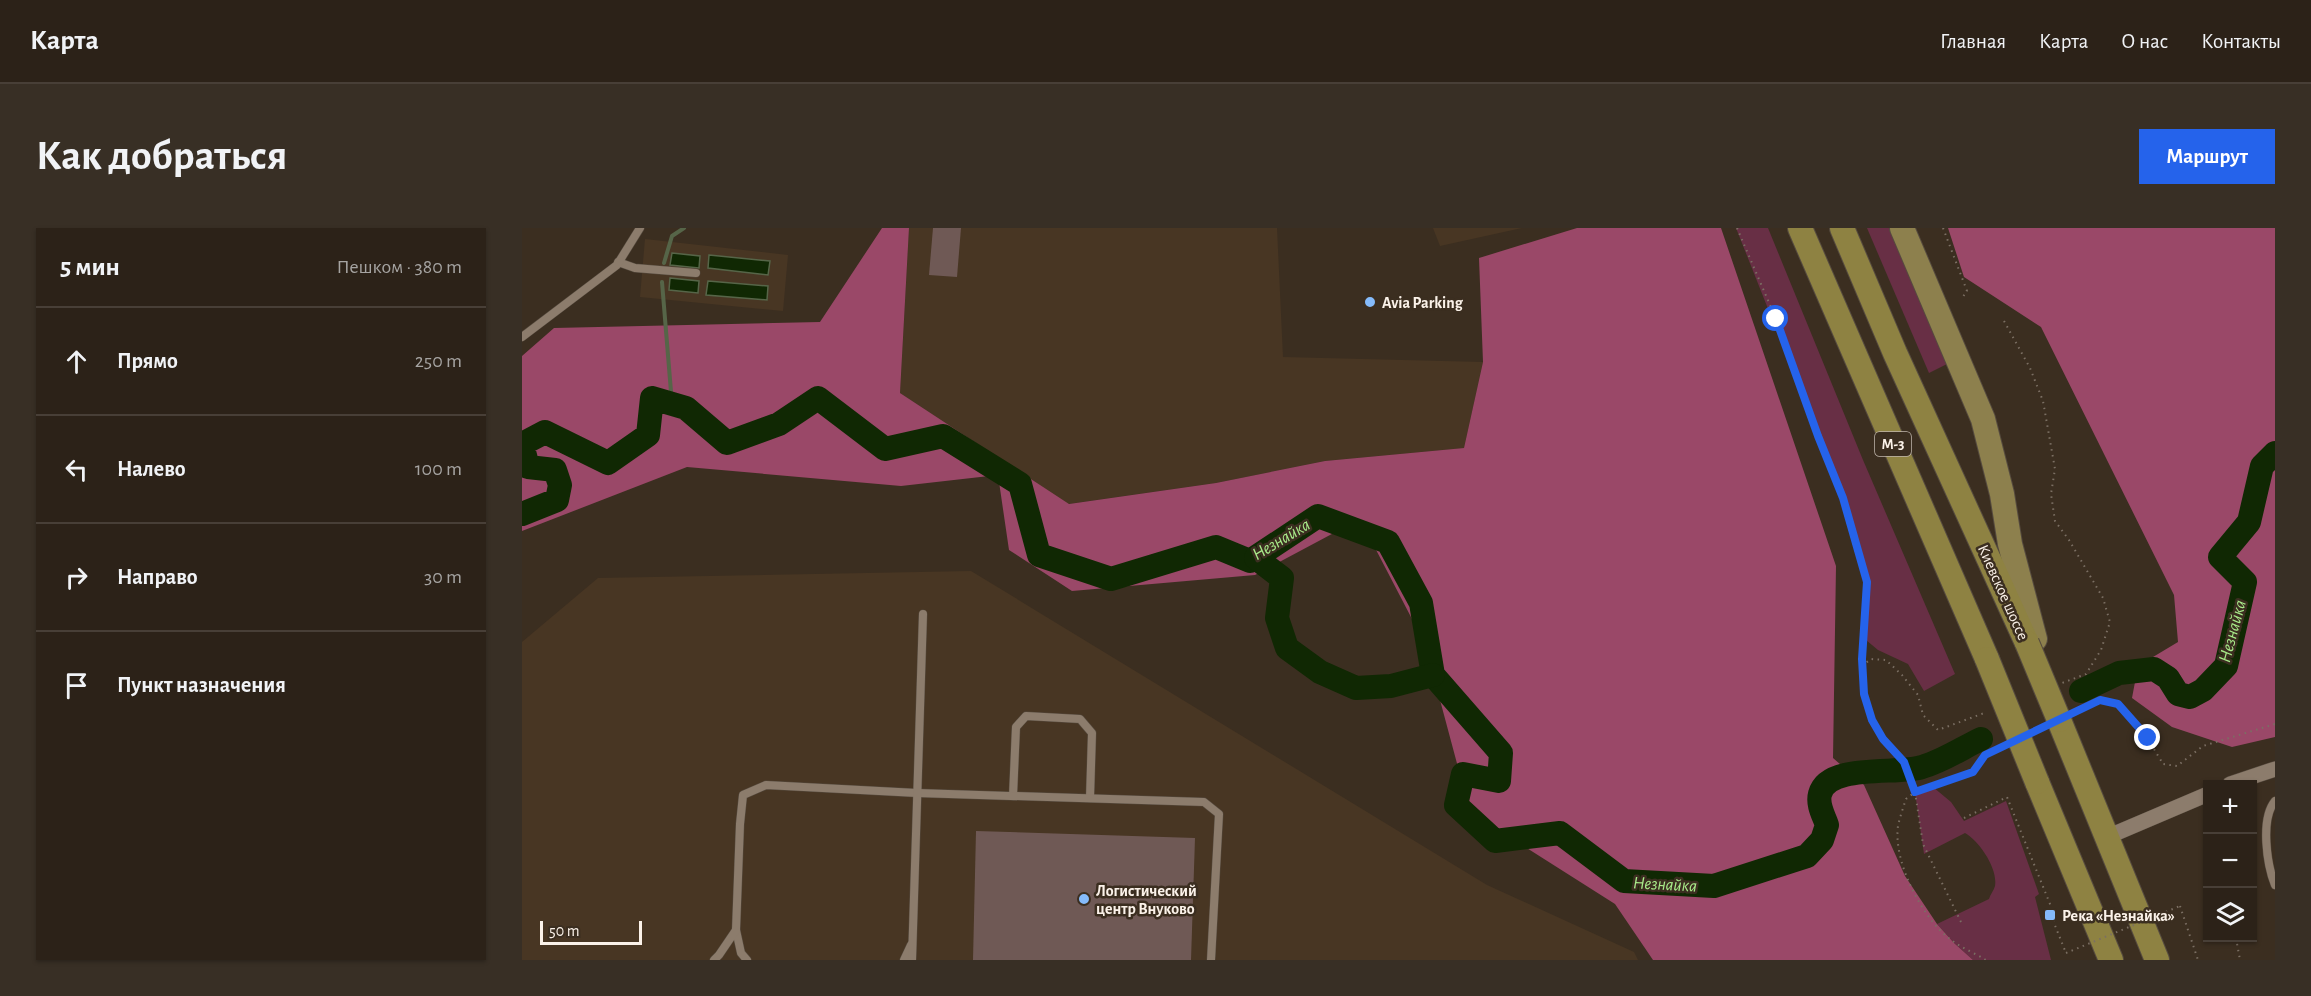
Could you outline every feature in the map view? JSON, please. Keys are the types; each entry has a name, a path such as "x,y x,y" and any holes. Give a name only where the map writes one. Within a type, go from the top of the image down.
{"highway":[{"name":"М-3","path":"1800,228 1987,659 2111,960"},
{"name":"Киевское шоссе","path":"1842,228 1895,353 2031,641 2076,763 2157,960"}],"main road":[{"path":"1902,228 1983,419 2002,494 2010,544 2031,641"}],"street":[{"path":"2242,780 2275,769"},
{"path":"2107,837 2203,796"}],"lane":[{"path":"522,337 600,279 618,262 640,228"},
{"path":"618,262 635,268 696,273"},
{"path":"912,960 923,614"},
{"path":"1013,796 1016,727 1026,716 1080,719 1092,733 1090,798"},
{"path":"747,960 741,953 736,930 743,795 766,784 917,793 1204,802 1219,814 1211,960"},
{"path":"2275,801 2270,807 2266,855 2275,885"},
{"path":"714,960 736,930"},
{"path":"904,960 912,942"}],"path":[{"path":"1737,228 1776,319 1843,498 1867,582 1862,659 1864,694 1872,720 1883,739 1904,762 1915,792 1923,844 1961,922"},
{"path":"1943,228 1967,291 1962,298"},
{"path":"2068,715 2100,700 2118,704 2148,738 2163,764 2178,766 2203,746 2275,724"},
{"path":"1986,960 1950,939 1929,918 1909,883 1900,851 1898,827 1905,799 1915,792 1973,772 1985,755 2006,745"},
{"path":"1964,818 2007,797 2054,914 2054,923 2066,953 2180,906 2198,960"},
{"path":"2237,942 2240,960"}],"shaded area":[{"path":"882,228 909,228 900,393 1069,504 1216,483 1325,461 1464,448 1483,362 1479,258 1577,228 1721,228 1836,566 1833,758 1864,785 1905,876 1937,924 1973,960 1653,960 1615,904 1470,812 1425,644 1360,519 1255,575 1072,591 1009,550 998,475 901,486 687,467 522,531 522,356 554,328 820,322"},
{"path":"909,228 1277,228 1283,357 1483,362 1464,448 1325,461 1216,483 1068,504 900,393"},
{"path":"1433,228 1522,228 1440,246"},
{"path":"1736,228 1768,228 1863,460 1955,674 1924,691 1908,664 1878,650 1866,640 1867,576 1811,417"},
{"path":"1867,228 1890,228 1949,363 1929,373"},
{"path":"1948,228 2275,228 2275,737 2232,747 2172,727 2132,698 2138,666 2178,642 2174,595 2041,327 1964,277"},
{"path":"645,239 788,255 783,311 640,297"},
{"path":"672,253 700,256 699,268 670,265"},
{"path":"709,255 770,261 768,275 708,268"},
{"path":"670,278 699,281 698,293 669,290"},
{"path":"708,281 768,286 767,300 706,295"},
{"path":"971,571 1487,885 1634,952 1638,960 522,960 522,642 598,578"},
{"path":"1933,787 1951,802 1964,821 2006,801 2039,894 2035,897 2051,960 1973,960 1937,924 1989,899 1995,886 1995,879 1991,863 1976,842 1965,833 1924,854 1915,792"}],"building":[{"path":"933,228 961,228 957,277 929,275"},
{"name":"Логистический центр Внуково","path":"976,831 1195,838 1191,960 973,960"}],"waterway":[{"path":"664,263 672,236 684,228"},
{"path":"662,282 672,404"},
{"name":"Незнайка","path":"522,514 557,500 560,485 555,470 528,467 522,444 545,432 608,463 648,435 652,398 686,408 727,443 779,424 818,398 885,449 943,436 1020,484 1039,555 1111,579 1216,547 1250,561 1318,516 1388,542 1421,603 1433,675 1501,753 1499,781 1463,774 1456,805 1495,841 1560,833 1624,881 1714,886 1807,856 1822,840 1827,825 1819,802 1820,794 1826,784 1849,774 1922,767 1981,739"},
{"name":"Незнайка","path":"2081,691 2119,673 2154,669 2168,678 2178,694 2190,697 2203,690 2226,666 2245,582 2220,557 2249,522 2262,466 2275,453"},
{"path":"1256,558 1282,578 1277,618 1287,648 1320,672 1356,688 1391,686 1433,675"}],"place":[{"name":"Avia Parking","path":"1370,302"},
{"name":"Логистический центр Внуково","path":"1084,899"},
{"name":"Река «Незнайка»","path":"2050,915"}],"route":[{"path":"1776,319 1843,498 1867,582 1862,659 1864,694 1872,720 1883,739 1904,762 1915,792 1933,788 1973,772 1985,755 2100,700 2118,704 2148,738"}]}
